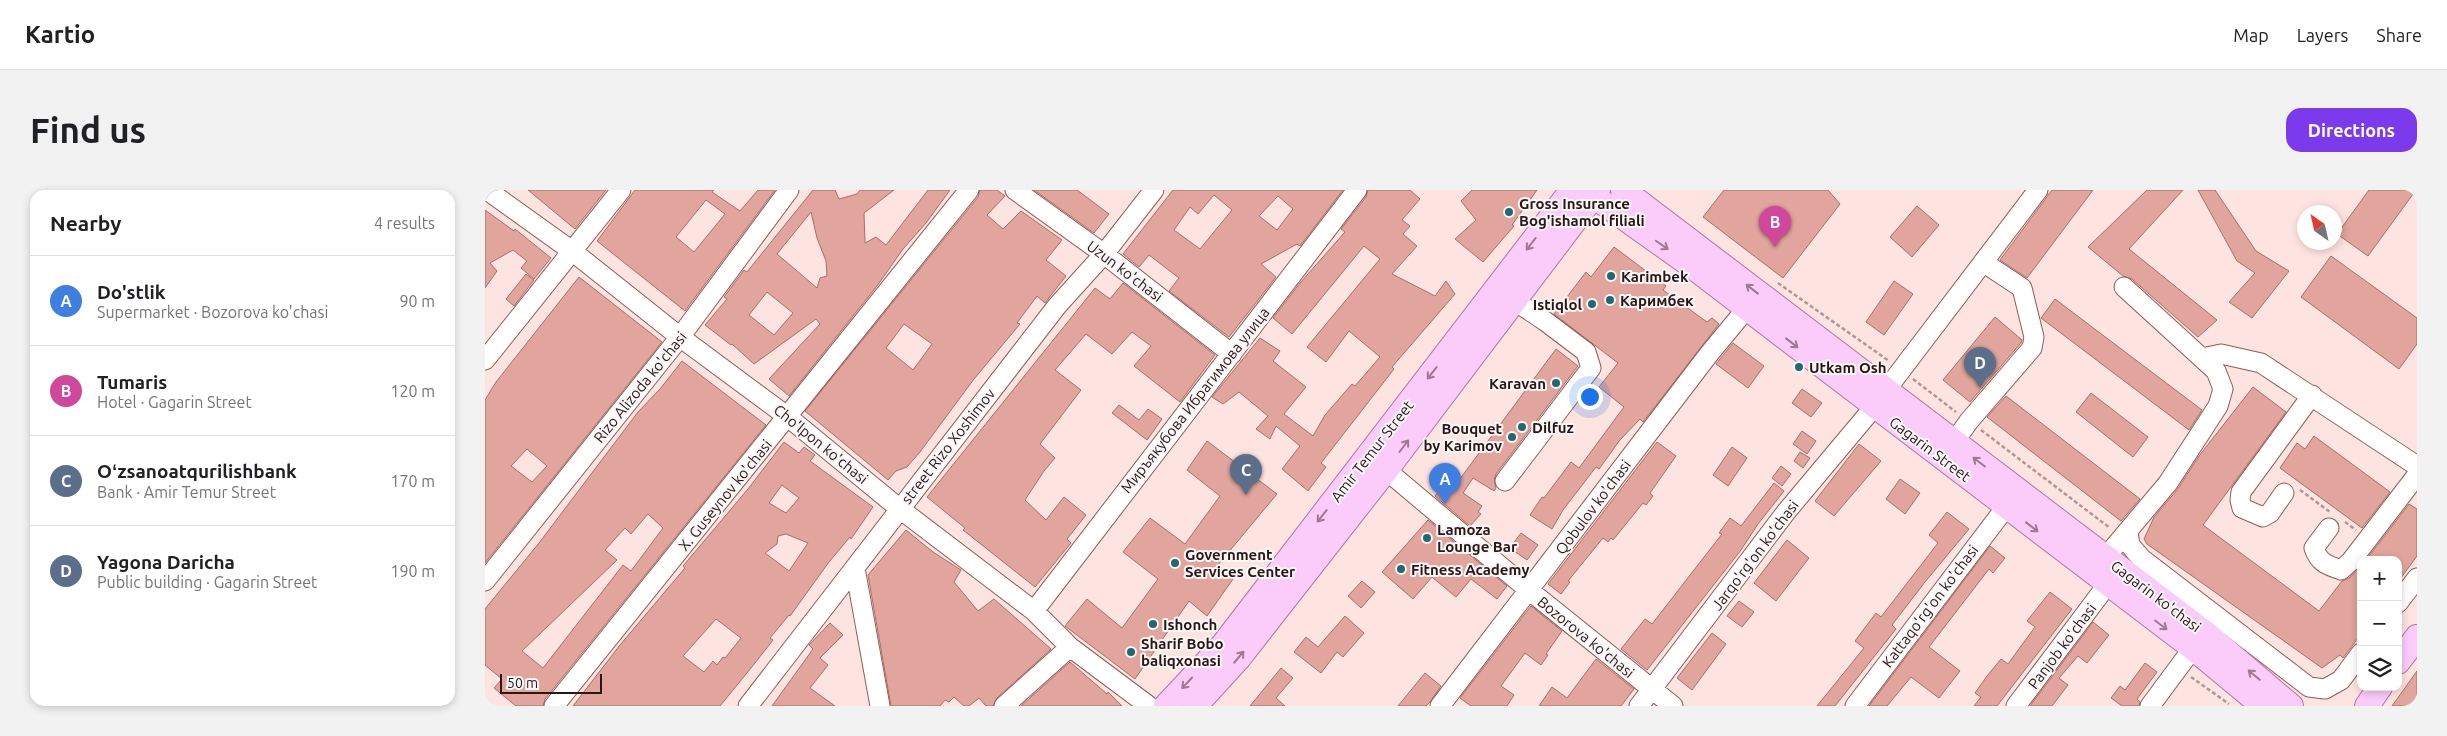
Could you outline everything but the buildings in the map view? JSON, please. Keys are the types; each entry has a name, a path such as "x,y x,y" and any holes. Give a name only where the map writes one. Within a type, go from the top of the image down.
{"main road":[{"name":"Gagarin Street","path":"1623,190 1880,399 2006,507 2193,648 2263,706"},
{"name":"Gagarin Street","path":"1587,192 1747,308 1880,399 1954,442"},
{"name":"Amir Temur Street","path":"1195,706 1238,659 1515,301 1587,192"},
{"name":"Amir Temur Street","path":"1166,706 1223,645 1587,192"},
{"name":"Gagarin ko'chasi","path":"1954,442 2203,632 2291,706"},
{"path":"2402,657 2417,636"},
{"path":"2367,706 2377,691"}],"street":[{"name":"Cho'lpon ko'chasi","path":"487,190 572,251 680,337 788,416 900,508 1034,611 1070,647 1149,706"},
{"path":"485,360 621,190"},
{"name":"Rizo Alizoda ko'chasi","path":"485,580 680,337 789,190"},
{"name":"X. Guseynov ko'chasi","path":"554,706 969,190"},
{"name":"Uzun ko'chasi","path":"1015,190 1104,254 1232,354"},
{"name":"street Rizo Xoshimov","path":"748,706 1057,306 1104,254 1154,190"},
{"name":"Миръякубова Ибрагимова улица","path":"1034,611 1357,190"},
{"name":"Jarqo'rg'on ko'chasi","path":"1639,706 1786,512 1880,399 2038,190"},
{"path":"1954,442 1969,421 2032,348 2034,337 2022,288 1983,262"},
{"path":"2105,558 2168,483 2221,398 2223,389 2221,380 2216,372 2124,287"},
{"path":"1505,481 1591,368 1586,352 1515,301"},
{"name":"Qobulov ko'chasi","path":"1441,706 1709,354 1747,308"},
{"path":"2202,358 2221,354 2261,363 2417,466"},
{"path":"2288,489 2270,513 2263,517 2242,508 2241,492 2312,395"},
{"name":"Bozorova ko'chasi","path":"1386,470 1529,591 1673,706"},
{"path":"2329,528 2314,548 2322,563 2341,570 2351,561 2417,474"},
{"name":"Kattaqo'rg'on ko'chasi","path":"1855,706 2006,507"},
{"path":"2128,531 2130,545 2141,558 2309,687 2325,689 2341,680 2357,658"},
{"path":"855,568 880,706"},
{"path":"2400,601 2417,578"},
{"name":"Panjob ko'chasi","path":"2016,706 2107,585"},
{"path":"1004,706 1070,647"},
{"path":"2150,706 2193,648"}],"path":[{"path":"2288,489 2368,539"}],"place":[{"name":"Gross Insurance Bog'ishamol filiali","path":"1509,212"},
{"name":"Tumaris","path":"1775,247"},
{"name":"Karimbek","path":"1611,276"},
{"name":"Каримбек","path":"1610,300"},
{"name":"Istiqlol","path":"1592,304"},
{"name":"Utkam Osh","path":"1799,367"},
{"name":"Karavan","path":"1556,383"},
{"name":"Yagona Daricha","path":"1980,388"},
{"name":"Dilfuz","path":"1522,427"},
{"name":"Bouquet by Karimov","path":"1512,437"},
{"name":"Oʻzsanoatqurilishbank","path":"1246,495"},
{"name":"Do'stlik","path":"1445,504"},
{"name":"Lamoza Lounge Bar","path":"1427,538"},
{"name":"Government Services Center","path":"1175,563"},
{"name":"Fitness Academy","path":"1401,569"},
{"name":"Ishonch","path":"1153,624"},
{"name":"Sharif Bobo baliqxonasi","path":"1131,652"}]}
